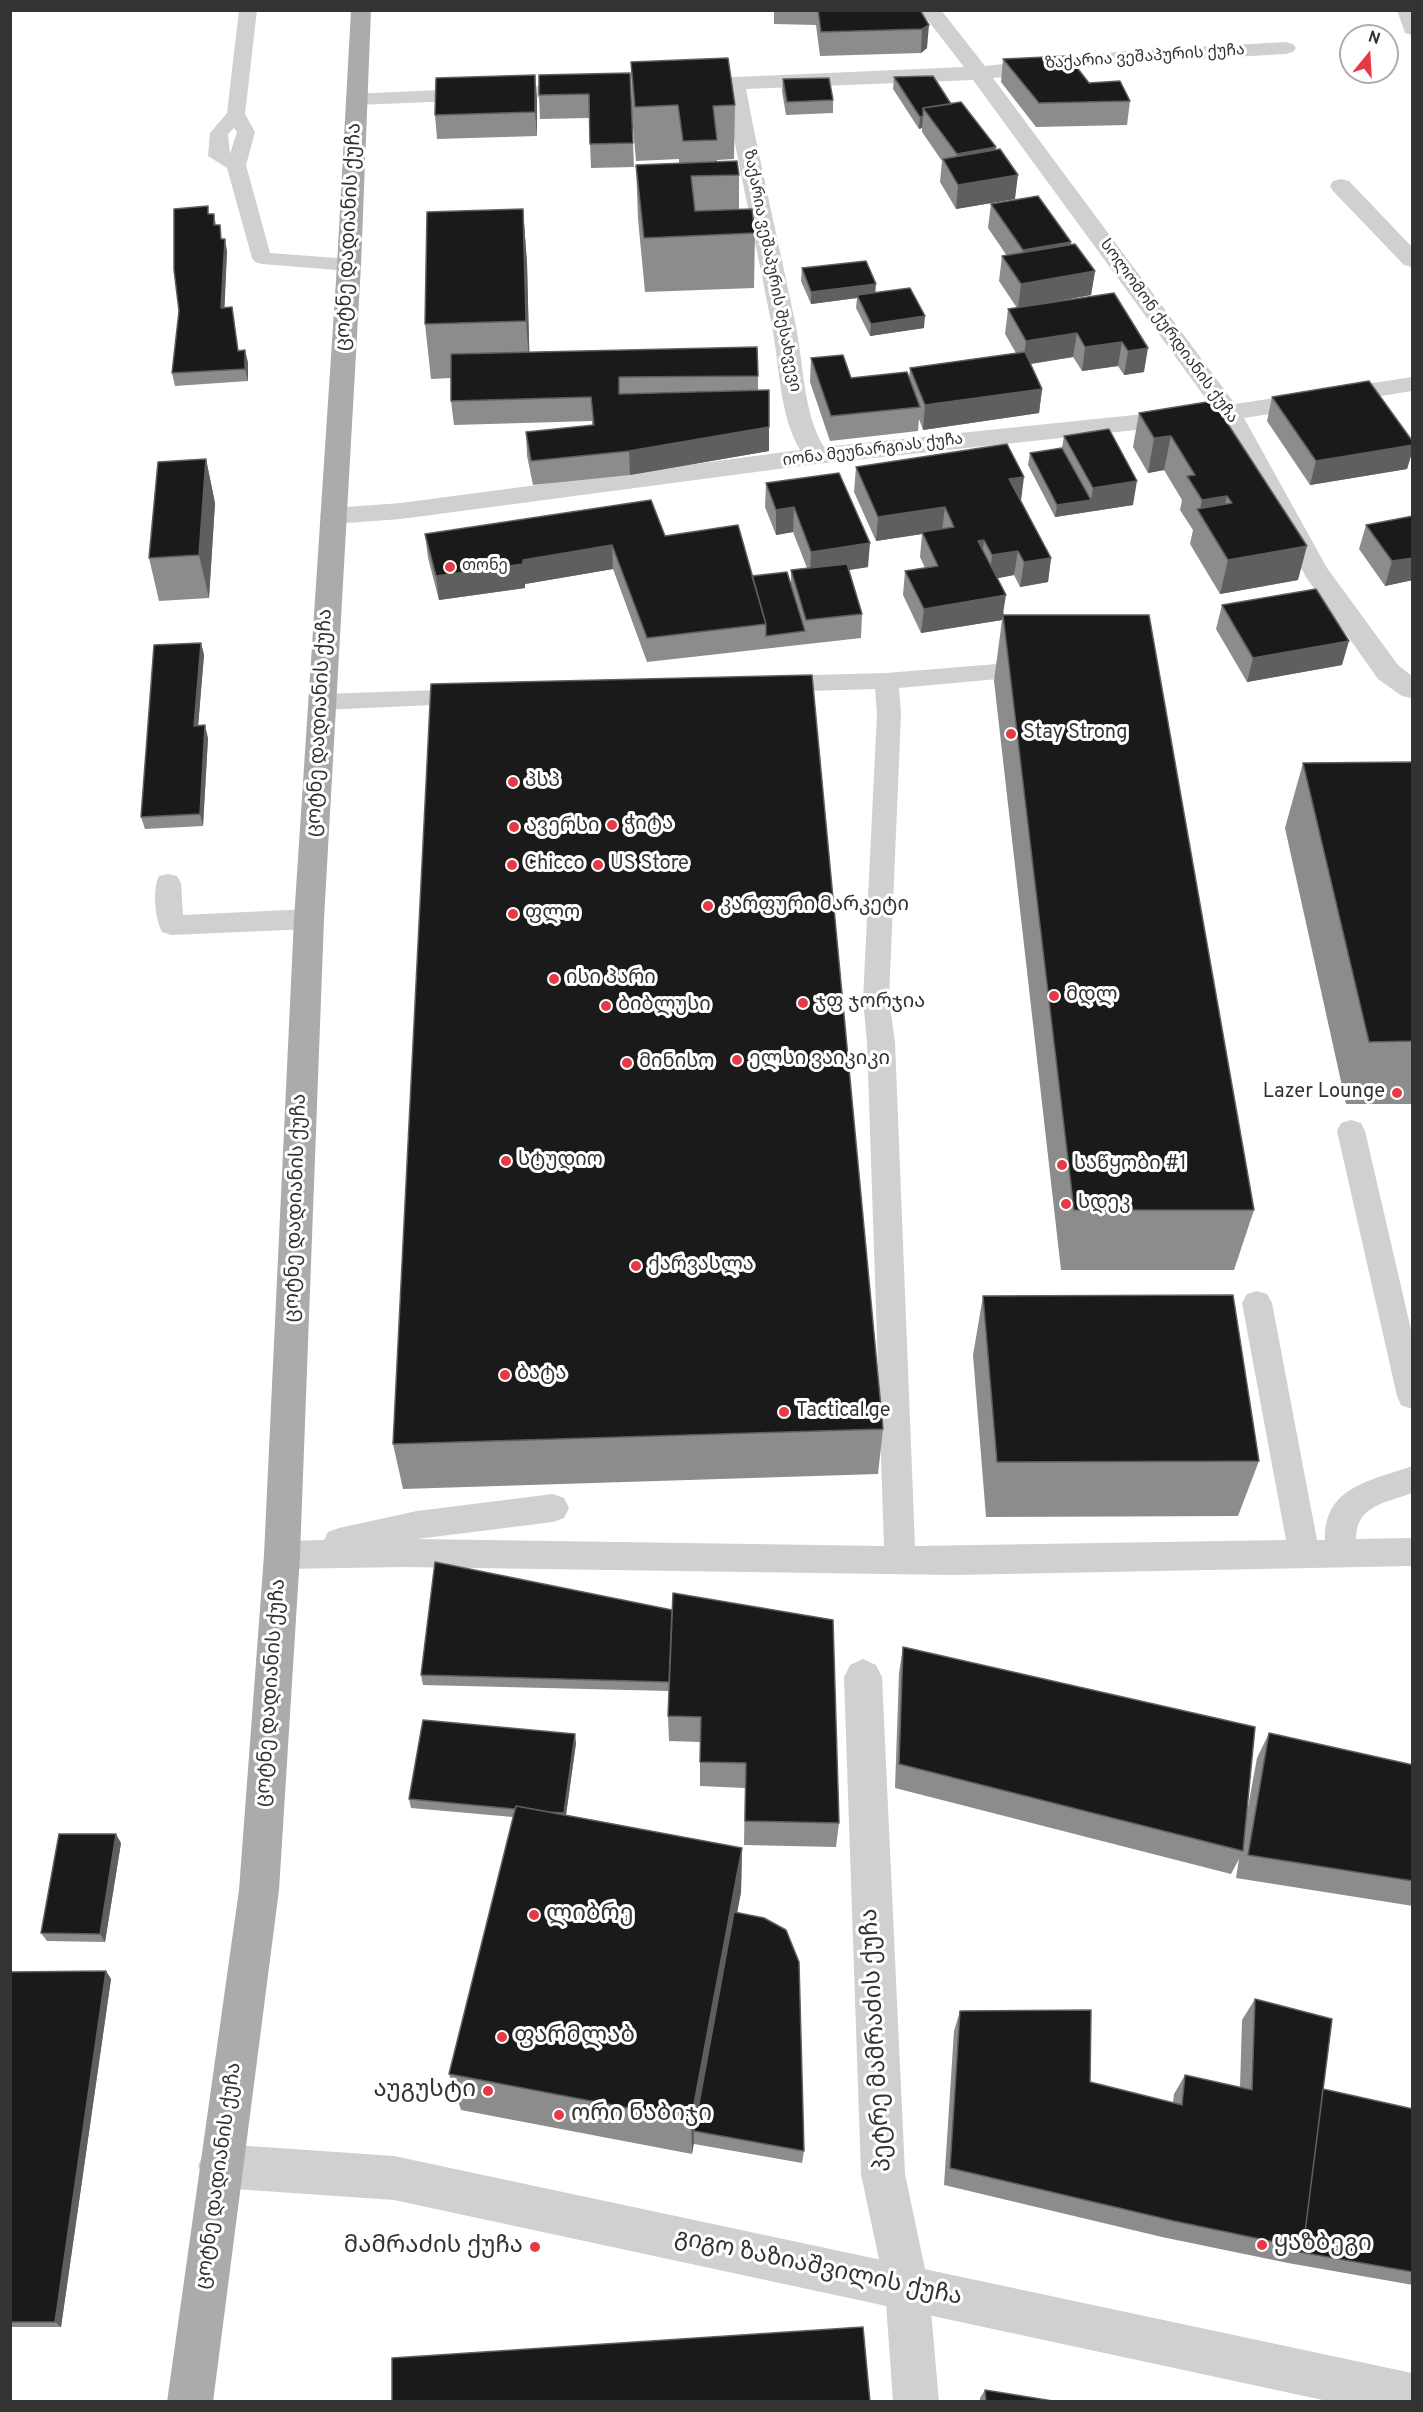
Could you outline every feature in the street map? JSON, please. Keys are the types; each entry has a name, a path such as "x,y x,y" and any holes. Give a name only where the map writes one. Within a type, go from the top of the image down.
{"main road":[{"name":"ცოტნე დადიანის ქუჩა","path":"190,2402 259,1890 282,1555 309,919 349,265 361,10"}],"street":[{"name":"სოლომონ ქურდიანის ქუჩა","path":"930,10 1230,413 1315,572 1388,672 1413,689"},
{"path":"1407,10 1413,29"},
{"name":"ზაქარია ვეშაპურის ქუჩა","path":"357,99 979,73 1126,57 1286,48"},
{"name":"ზაქარია ვეშაპურის შესახვევი","path":"734,83 759,217 784,327 802,432 816,456"},
{"path":"1341,186 1413,260"},
{"name":"იონა მეუნარგიას ქუჩა","path":"333,516 401,511 816,456 1230,413 1413,384"},
{"name":"პეტრე მამრაძის ქუჩა","path":"862,1677 884,2174 907,2288 916,2402"},
{"name":"გიგო ზაზიაშვილის ქუჩა","path":"220,2166 394,2178 1413,2396"}],"lane":[{"path":"248,10 236,114 219,133 218,156 236,165 262,258 349,265"},
{"path":"748,685 886,681 1060,666"},
{"path":"886,681 889,714 876,999 881,1042 900,1560"},
{"path":"322,702 491,696"},
{"path":"168,883 171,925 309,919"},
{"path":"1351,1131 1413,1396"},
{"path":"1257,1303 1304,1553"},
{"path":"1341,1552 1341,1527 1347,1509 1368,1497 1413,1480"},
{"path":"282,1555 417,1525 553,1508"},
{"path":"282,1555 404,1553 900,1560 1413,1552"}],"building":[{"path":"818,10 920,10 929,25 922,29 821,32"},
{"path":"1068,56 1089,83 1120,81 1130,101 1039,103 1003,59"},
{"path":"728,58 735,105 713,106 717,140 683,141 678,105 635,107 631,62"},
{"path":"630,73 633,143 590,144 589,94 539,95 539,75"},
{"path":"535,75 535,112 435,115 436,78"},
{"path":"933,76 951,104 923,108 923,116 920,117 894,77"},
{"path":"829,78 833,100 787,102 783,79"},
{"path":"961,102 996,147 957,154 923,108"},
{"path":"1000,149 1018,175 958,185 943,159"},
{"path":"737,161 739,175 691,176 695,211 752,209 755,233 644,238 636,165"},
{"path":"1038,196 1071,242 1023,250 991,204"},
{"path":"208,206 208,214 214,214 214,225 220,225 221,239 225,239 221,308 232,307 238,351 245,350 245,369 172,373 179,311 174,270 174,209"},
{"path":"523,209 526,321 425,324 427,212"},
{"path":"1075,244 1095,271 1021,284 1002,256"},
{"path":"866,261 876,284 811,292 802,268"},
{"path":"910,288 925,316 871,324 857,295"},
{"path":"1114,293 1148,348 1128,351 1122,342 1085,347 1077,333 1026,341 1008,309"},
{"path":"757,347 758,376 619,377 619,394 769,390 769,427 629,451 531,461 526,432 594,425 591,397 451,401 451,354"},
{"path":"1025,352 1042,389 925,405 910,368"},
{"path":"843,355 851,378 907,372 920,407 831,416 811,358"},
{"path":"1369,381 1413,445 1316,461 1272,397"},
{"path":"1213,401 1307,546 1228,560 1197,509 1232,503 1227,496 1202,500 1187,476 1195,475 1171,436 1154,438 1139,413"},
{"path":"1109,429 1137,481 1093,488 1064,436"},
{"path":"1007,444 1024,477 1009,479 1051,558 1024,562 1018,551 992,555 984,540 978,541 1006,595 924,609 905,571 938,566 922,532 954,527 945,507 878,517 856,467"},
{"path":"1062,448 1091,500 1057,505 1030,453"},
{"path":"206,459 199,555 149,558 158,462"},
{"path":"839,473 870,543 811,552 794,507 776,510 766,483"},
{"path":"651,500 665,536 738,525 766,624 647,638 612,545 523,560 523,564 436,576 425,534"},
{"path":"1413,516 1413,558 1392,561 1366,525"},
{"path":"847,564 862,614 806,620 791,570"},
{"path":"787,572 805,631 766,636 766,624 752,576"},
{"path":"1316,589 1349,641 1253,658 1222,605"},
{"path":"1003,615 1149,615 1254,1210 1074,1210"},
{"path":"201,643 194,726 205,725 200,814 141,817 154,645"},
{"name":"ქარვასლა","path":"812,675 883,1429 393,1444 431,684"},
{"path":"1413,762 1413,1041 1369,1042 1303,763"},
{"path":"1233,1295 1259,1461 997,1462 983,1296"},
{"path":"435,1562 672,1610 669,1682 421,1675"},
{"path":"673,1593 833,1620 839,1823 745,1821 746,1763 700,1762 701,1717 668,1716"},
{"path":"903,1647 1255,1727 1243,1851 899,1764"},
{"path":"423,1720 575,1734 564,1813 516,1806 515,1809 409,1799"},
{"path":"1269,1733 1413,1765 1413,1881 1248,1855"},
{"path":"516,1806 742,1848 691,2120 449,2074"},
{"path":"59,1834 116,1834 100,1934 41,1933"},
{"path":"734,1912 764,1918 786,1930 799,1962 804,2151 694,2131"},
{"path":"106,1971 55,2322 10,2322 10,1972"},
{"path":"1255,1999 1332,2019 1303,2248 1174,2221 950,2168 960,2011 1091,2010 1090,2082 1182,2105 1185,2075 1252,2090"},
{"path":"1323,2089 1413,2109 1413,2272 1299,2252 1303,2248"},
{"path":"863,2327 870,2402 392,2402 392,2358"},
{"path":"985,2390 1059,2402 986,2402"}],"place":[{"name":"თონე","path":"450,567"},
{"name":"Stay Strong","path":"1011,734"},
{"name":"პსპ","path":"513,782"},
{"name":"ჭიტა","path":"612,825"},
{"name":"ავერსი","path":"514,827"},
{"name":"Chicco","path":"512,865"},
{"name":"US Store","path":"598,865"},
{"name":"კარფური მარკეტი","path":"708,906"},
{"name":"ფლო","path":"513,914"},
{"name":"ისი პარი","path":"554,979"},
{"name":"მდლ","path":"1054,996"},
{"name":"ჯფ ჯორჯია","path":"803,1003"},
{"name":"ბიბლუსი","path":"606,1006"},
{"name":"ელსი ვაიკიკი","path":"737,1060"},
{"name":"მინისო","path":"627,1063"},
{"name":"Lazer Lounge","path":"1397,1093"},
{"name":"სტუდიო","path":"506,1161"},
{"name":"საწყობი #1","path":"1062,1165"},
{"name":"სდეკ","path":"1066,1204"},
{"name":"ქარვასლა","path":"636,1266"},
{"name":"ბატა","path":"505,1375"},
{"name":"Tactical.ge","path":"784,1412"},
{"name":"ლიბრე","path":"534,1915"},
{"name":"ფარმლაბ","path":"502,2037"},
{"name":"აუგუსტი","path":"488,2091"},
{"name":"ორი ნაბიჯი","path":"559,2115"},
{"name":"ყაზბეგი","path":"1262,2245"},
{"name":"მამრაძის ქუჩა","path":"535,2247"}]}
